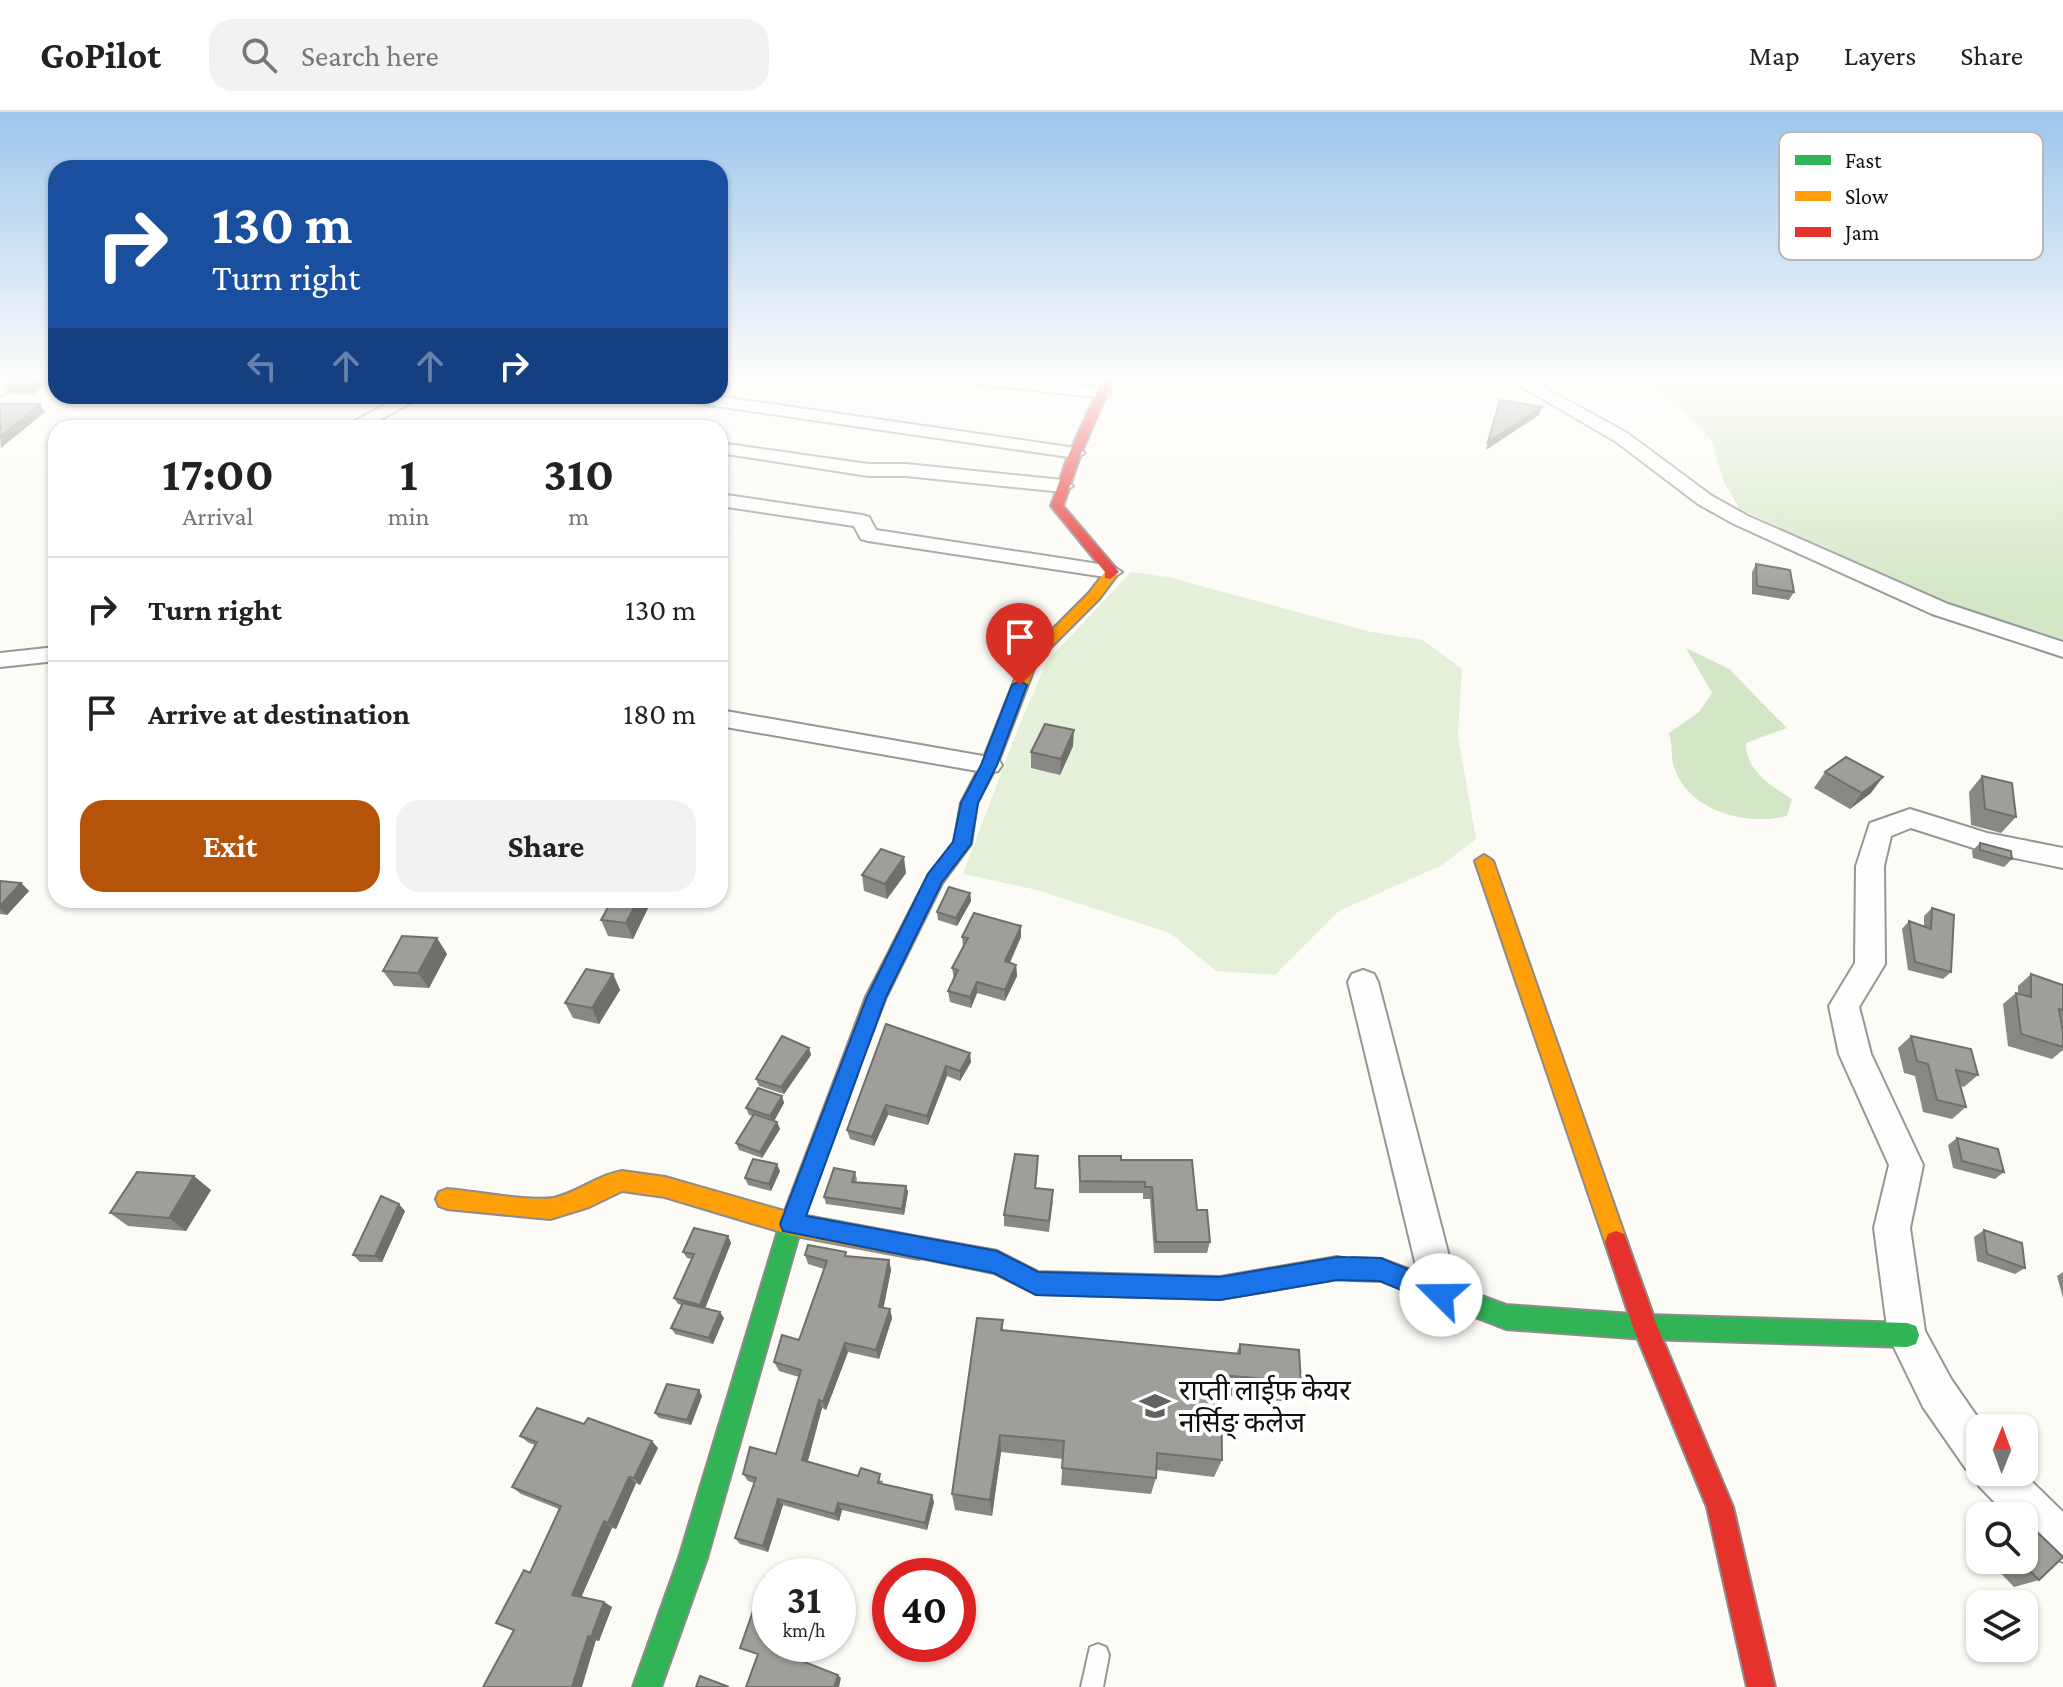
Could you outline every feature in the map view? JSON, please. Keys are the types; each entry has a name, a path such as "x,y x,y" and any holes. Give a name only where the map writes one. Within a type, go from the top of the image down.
{"street":[{"path":"737,450 868,470 906,470 1063,486"},
{"path":"1059,450 1076,453 1057,506 1073,528 1103,556 1112,572"},
{"path":"1639,450 1705,500 1741,520 1940,609 2063,650"},
{"path":"728,501 862,521 868,535 1112,572"},
{"path":"647,1687 693,1558 791,1224 876,997 935,879 962,844 969,803 989,765 1030,659 1094,596 1112,572"},
{"path":"0,660 48,655"},
{"path":"728,719 989,765"},
{"path":"1966,1435 1937,1393 1907,1335 1892,1228 1906,1165 1855,1054 1844,1006 1870,964 1870,866 1879,830 1910,818 1986,842 2063,858"},
{"path":"1484,861 1645,1327 1720,1507 1761,1687"},
{"path":"1363,982 1441,1295"},
{"path":"447,1199 550,1209 581,1200 611,1183 622,1181 665,1187 791,1224 997,1262 1036,1283 1220,1288 1337,1268 1381,1270 1506,1317 1645,1327 1907,1335"},
{"path":"2007,1486 2063,1541"}],"lane":[{"path":"1092,1687 1098,1655"}],"green space":[{"path":"1715,450 2063,450 2063,646 1900,587 1739,508 1723,480"},
{"path":"1131,572 1168,577 1371,632 1423,640 1462,669 1458,736 1476,839 1442,865 1339,911 1275,975 1216,971 1170,933 1037,890 963,874 1047,661"},
{"path":"1686,648 1729,669 1787,728 1746,743 1750,762 1755,769 1768,783 1792,799 1787,816 1771,819 1738,817 1707,806 1683,784 1673,765 1669,733 1699,712 1712,693"}],"building":[{"path":"1756,564 1790,570 1794,592 1757,586"},
{"path":"1045,724 1074,730 1061,759 1031,752"},
{"path":"1846,757 1883,777 1862,793 1825,772"},
{"path":"1982,776 2012,783 2016,817 1985,809"},
{"path":"1980,843 2011,851 2012,859 1980,850"},
{"path":"881,849 904,857 885,884 862,875"},
{"path":"0,881 21,883 0,906"},
{"path":"949,887 970,893 956,918 937,912"},
{"path":"608,908 634,908 626,923 601,920"},
{"path":"1932,908 1954,915 1951,972 1915,962 1909,921 1931,929"},
{"path":"974,913 1021,926 1005,961 1016,965 1005,990 977,982 970,997 948,991 958,970 952,968 968,938 962,937"},
{"path":"402,936 437,938 418,973 383,971"},
{"path":"586,969 613,974 592,1008 565,1003"},
{"path":"2031,974 2063,985 2063,1010 2059,1009 2063,1047 2021,1034 2016,993 2031,997"},
{"path":"886,1024 970,1053 960,1071 946,1066 927,1116 886,1105 872,1137 847,1130"},
{"path":"782,1036 809,1048 781,1087 756,1079"},
{"path":"1911,1036 1971,1049 1978,1075 1956,1070 1966,1107 1937,1100 1928,1064 1917,1061"},
{"path":"758,1088 782,1096 770,1116 746,1108"},
{"path":"754,1114 777,1122 760,1152 736,1143"},
{"path":"1957,1138 1998,1149 2004,1172 1962,1161"},
{"path":"1015,1154 1038,1156 1035,1188 1053,1190 1049,1221 1004,1215"},
{"path":"1079,1156 1121,1156 1121,1160 1192,1160 1197,1210 1207,1210 1210,1242 1156,1242 1152,1187 1145,1187 1145,1182 1080,1181"},
{"path":"753,1159 777,1164 769,1184 745,1178"},
{"path":"834,1168 855,1172 852,1182 906,1186 902,1209 824,1197"},
{"path":"137,1172 194,1176 169,1218 110,1213"},
{"path":"381,1196 399,1204 375,1256 353,1255"},
{"path":"694,1228 728,1236 700,1305 674,1298 694,1254 683,1252"},
{"path":"1984,1230 2022,1243 2025,1268 1987,1254"},
{"path":"808,1245 846,1252 845,1256 889,1260 879,1307 890,1309 876,1350 845,1343 823,1402 819,1400 802,1460 858,1476 861,1468 880,1474 878,1483 932,1495 925,1523 838,1503 835,1514 778,1499 763,1546 735,1538 756,1478 743,1474 750,1447 776,1454 801,1370 774,1362 782,1335 799,1340 827,1261 805,1255"},
{"path":"683,1303 720,1312 709,1338 671,1328"},
{"path":"977,1318 1003,1320 1001,1330 1240,1354 1240,1344 1299,1350 1301,1382 1221,1375 1222,1460 1157,1453 1156,1478 1062,1468 1064,1441 1000,1435 990,1500 952,1494"},
{"path":"667,1384 699,1390 687,1420 655,1413"},
{"path":"537,1408 584,1424 588,1418 652,1441 634,1478 629,1477 608,1523 604,1521 572,1595 604,1602 591,1637 588,1636 572,1687 483,1687 514,1630 496,1623 524,1570 530,1573 561,1506 512,1487 537,1442 520,1436"},
{"path":"2038,1533 2063,1557 2039,1580 2033,1574 2038,1574"},
{"path":"752,1614 752,1652 740,1648"},
{"path":"755,1662 804,1662 838,1675 834,1687 746,1687"},
{"path":"700,1676 729,1687 696,1687"}],"traffic: fast":[{"path":"647,1687 693,1558 791,1224 847,1074"},
{"path":"1352,1269 1381,1270 1506,1317 1645,1327 1907,1335"}],"traffic: slow":[{"path":"847,1074 876,997 935,879 962,844 969,803 989,765 1030,659 1094,596 1110,575"},
{"path":"1484,861 1616,1242"},
{"path":"447,1199 550,1209 581,1200 611,1183 622,1181 665,1187 791,1224 919,1248"}],"traffic: jam":[{"path":"1076,450 1057,506 1112,572 1110,575"},
{"path":"1616,1242 1645,1327 1720,1507 1761,1687"},
{"path":"919,1248 997,1262 1036,1283 1220,1288 1337,1268 1352,1269"}],"place":[{"name":"राप्ती लाईफ केयर नर्सिङ् कलेज","path":"1155,1406"}],"route":[{"path":"1020,685 989,765 969,803 962,844 935,879 876,997 791,1224 997,1262 1036,1283 1220,1288 1288,1279 1337,1268 1381,1270 1441,1295"}]}
